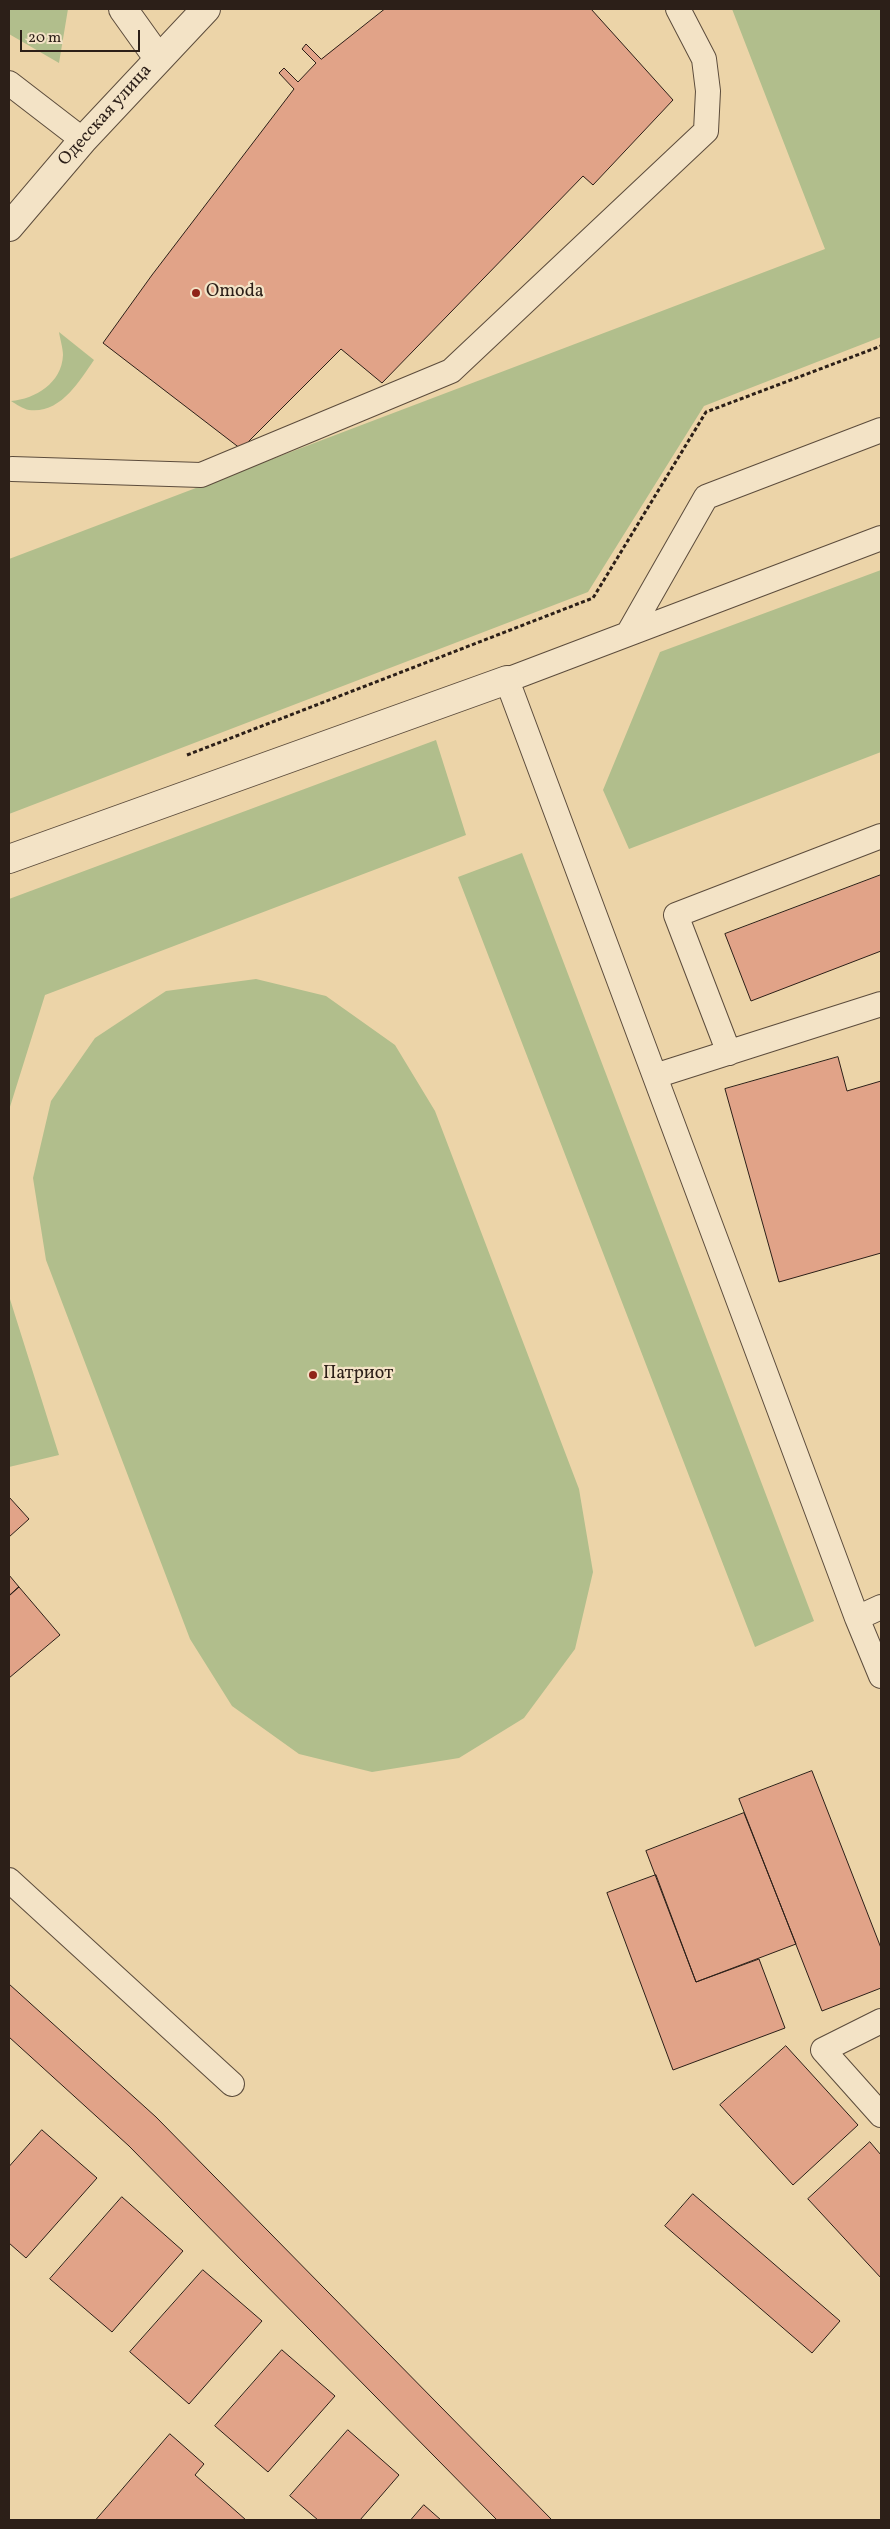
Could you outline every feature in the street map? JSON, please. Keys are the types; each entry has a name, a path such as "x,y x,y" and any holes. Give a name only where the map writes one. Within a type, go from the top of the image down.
{"street":[{"path":"123,9 158,58"},
{"name":"Одесская улица","path":"9,227 83,140 206,9"},
{"path":"9,859 507,680"}],"lane":[{"path":"12,469 201,475 450,371 706,131 708,91 704,59 678,9"},
{"path":"9,83 83,140"},
{"path":"628,634 706,497 881,430"},
{"path":"881,538 507,680 857,1618 881,1676"},
{"path":"729,1053 676,916 881,836"},
{"path":"655,1076 881,1004"},
{"path":"857,1618 881,1607"},
{"path":"9,1880 232,2084"},
{"path":"881,2021 823,2050 881,2115"}],"path":[{"path":"185,756 593,598 706,412 881,346"}],"green space":[{"path":"9,9 68,9 59,63 9,34"},
{"path":"732,9 881,9 881,337 704,406 588,592 9,814 9,559 825,249"},
{"path":"59,332 94,360 75,387 59,402 40,410 22,408 11,401 20,400 38,393 46,388 58,374 63,355"},
{"path":"881,570 881,752 629,849 603,790 660,652"},
{"path":"436,740 466,835 45,995 9,1110 9,899"},
{"path":"522,853 814,1621 755,1647 458,877"},
{"name":"Патриот","path":"256,979 326,996 395,1045 435,1111 579,1489 593,1572 575,1649 524,1718 459,1758 372,1772 299,1754 232,1706 190,1639 46,1260 33,1178 51,1101 95,1038 166,991"},
{"path":"9,1296 59,1455 9,1467"}],"building":[{"path":"385,9 591,9 673,100 593,185 583,176 382,383 341,349 241,449 103,343 152,275 294,89 279,73 284,68 298,82 316,63 302,49 306,44 321,59"},
{"path":"881,875 881,951 751,1001 725,934"},
{"path":"838,1057 847,1091 881,1081 881,1253 779,1282 725,1089"},
{"path":"9,1497 29,1519 9,1537"},
{"path":"9,1575 19,1587 9,1596"},
{"path":"19,1587 60,1635 9,1678 9,1596"},
{"path":"812,1771 881,1948 881,1988 822,2011 739,1799"},
{"path":"744,1813 796,1944 696,1982 646,1851"},
{"path":"656,1875 696,1982 759,1959 785,2028 673,2070 607,1893"},
{"path":"9,1984 156,2117 552,2520 497,2520 129,2146 9,2037"},
{"path":"786,2046 858,2125 793,2185 720,2105"},
{"path":"42,2130 97,2178 26,2258 9,2243 9,2167"},
{"path":"870,2142 881,2155 881,2278 808,2199"},
{"path":"693,2194 840,2321 812,2353 665,2226"},
{"path":"122,2197 183,2251 112,2332 50,2279"},
{"path":"203,2270 262,2321 189,2404 130,2352"},
{"path":"282,2350 335,2396 268,2472 215,2426"},
{"path":"348,2430 399,2475 360,2520 318,2520 290,2496"},
{"path":"170,2434 204,2464 195,2475 246,2520 96,2520"},
{"path":"424,2505 441,2520 411,2520"}],"place":[{"name":"Omoda","path":"196,293"},
{"name":"Патриот","path":"313,1375"}]}
